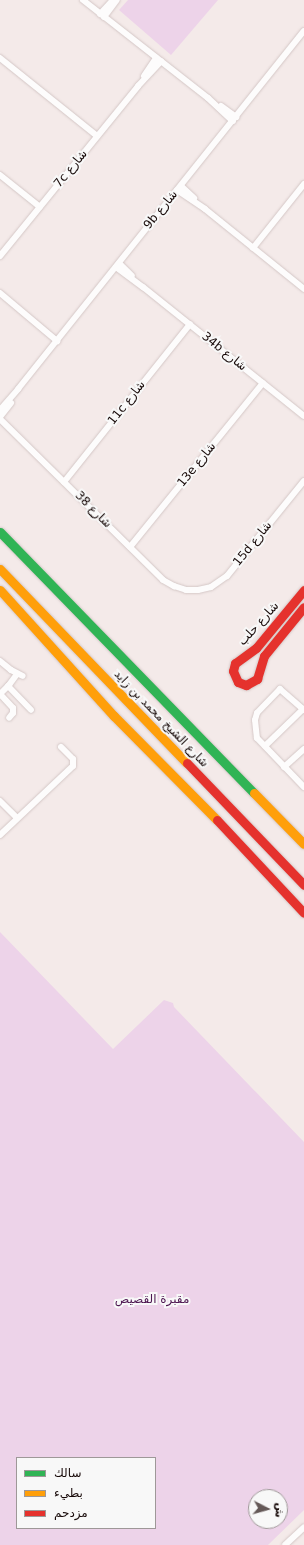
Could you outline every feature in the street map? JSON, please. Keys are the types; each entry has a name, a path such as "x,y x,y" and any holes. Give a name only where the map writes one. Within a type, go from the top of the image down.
{"main road":[{"name":"شارع الشيخ محمد بن زايد","path":"0,532 304,844"},
{"name":"شارع الشيخ محمد بن زايد","path":"0,569 304,885"},
{"path":"0,590 114,716 222,825 304,914"},
{"name":"شارع حلب","path":"304,590 256,648 235,663 232,671 238,682 246,685 257,679 264,656 304,607"}],"street":[{"path":"83,0 234,119"},
{"path":"102,15 113,0"},
{"path":"102,15 117,0"},
{"name":"9b شارع","path":"0,410 304,32"},
{"path":"0,58 98,136"},
{"name":"7c شارع","path":"0,259 2,254 159,60"},
{"path":"0,175 40,207"},
{"path":"253,248 304,184"},
{"path":"179,188 304,289"},
{"name":"34b شارع","path":"117,265 304,416"},
{"path":"0,293 58,339"},
{"name":"11c شارع","path":"64,482 190,324"},
{"name":"13e شارع","path":"130,546 262,383"},
{"name":"9b شارع","path":"0,418 18,389"},
{"name":"شارع 38","path":"0,418 164,580 174,586 192,590"},
{"name":"15d شارع","path":"192,590 211,587 227,576 304,481"},
{"path":"0,661 20,675 0,694 12,706 13,713 9,718"},
{"path":"8,686 31,710"},
{"path":"265,746 303,710 282,690 277,691 255,718 256,736 265,746 284,767 304,788"},
{"path":"12,706 20,698"},
{"path":"0,834 74,765 73,759 61,747"},
{"path":"284,767 304,748"},
{"path":"0,801 17,818"},
{"path":"285,1545 304,1526"}],"green space":[{"path":"128,0 218,0 171,55 119,10"},
{"name":"مقبرة القصيص","path":"0,932 113,1049 164,1000 173,1003 174,1007 304,1142 304,1510 288,1526 288,1489 248,1489 248,1529 284,1529 268,1545 0,1545"}],"traffic: fast":[{"path":"0,532 254,793"}],"traffic: slow":[{"path":"0,569 187,763"},
{"path":"0,590 114,716 217,820"},
{"path":"254,793 304,844"}],"traffic: jam":[{"path":"304,590 256,648 235,663 233,671 238,682 246,685 257,679 264,656 304,607"},
{"path":"187,763 304,885"},
{"path":"217,820 304,913"}]}
